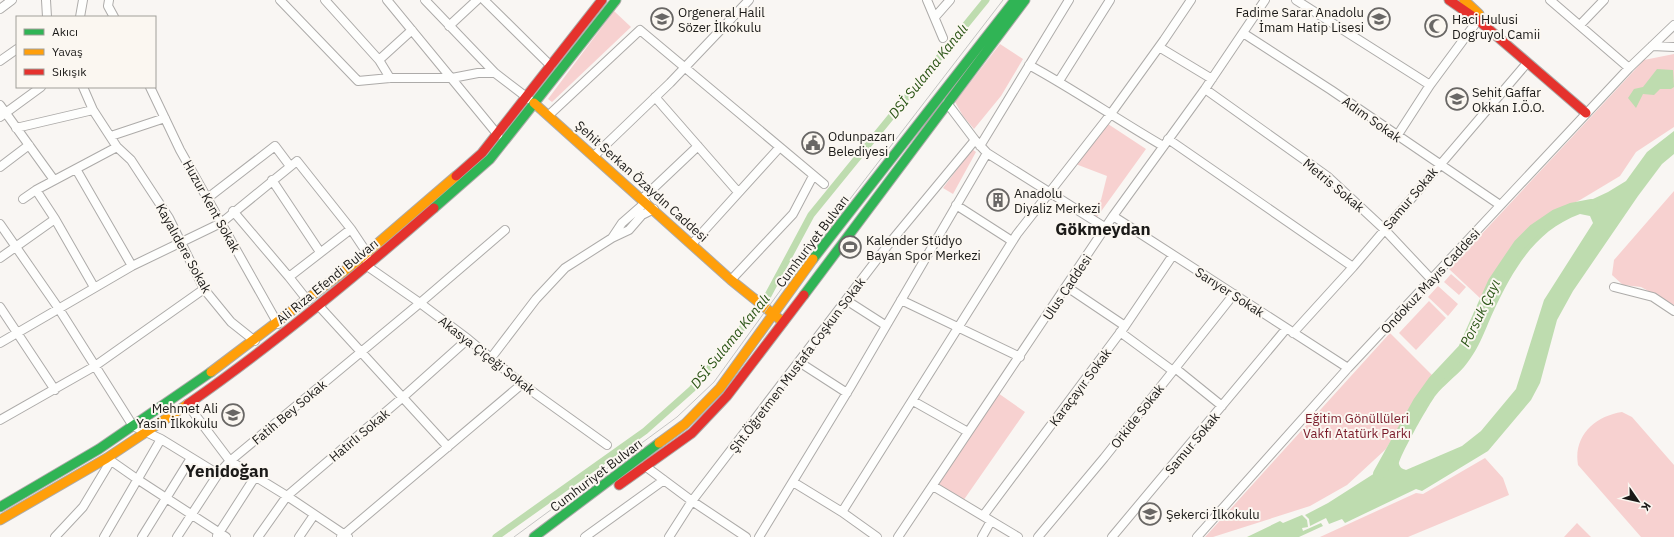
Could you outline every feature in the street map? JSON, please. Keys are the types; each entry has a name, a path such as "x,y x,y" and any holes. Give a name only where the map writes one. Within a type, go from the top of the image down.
{"main road":[{"name":"Ali Rıza Efendi Bulvarı","path":"0,520 109,460 243,365 319,306 367,266 490,159 508,138 551,66 602,0"},
{"name":"Ali Rıza Efendi Bulvarı","path":"0,507 99,449 255,341 308,301 482,153 616,0"},
{"name":"Cumhuriyet Bulvarı","path":"534,537 686,424 720,388 828,239 1016,0"},
{"name":"Cumhuriyet Bulvarı","path":"548,537 692,433 726,396 918,144 1025,0"},
{"path":"1450,0 1478,20 1527,63 1588,111"},
{"path":"1464,0 1588,111"},
{"name":"Şehit Serkan Özaydın Caddesi","path":"530,100 549,114 731,280 782,322"}],"street":[{"path":"0,9 12,0"},
{"path":"46,0 47,16"},
{"path":"80,16 83,0"},
{"path":"109,0 108,6 113,16"},
{"path":"325,0 369,51 379,60 390,78"},
{"path":"388,0 498,135"},
{"path":"425,0 495,73 530,100"},
{"path":"449,26 477,0"},
{"path":"484,0 551,66"},
{"path":"594,156 655,97 749,0"},
{"path":"927,0 944,38"},
{"path":"935,17 950,0"},
{"name":"Şht.Öğretmen Mustafa Coşkun Sokak","path":"669,537 692,501 888,245 977,143 1069,0"},
{"path":"1059,82 1110,0"},
{"path":"842,512 1012,241 1110,115 1191,0"},
{"name":"Ulus Caddesi","path":"898,537 1068,287 1113,216 1205,89 1265,0"},
{"path":"1296,0 1430,85"},
{"path":"1550,0 1629,68"},
{"path":"1580,25 1604,0"},
{"path":"285,2 358,81 390,78 452,78 478,73 495,73"},
{"path":"1397,136 1430,85 1478,20"},
{"name":"Ondokuz Mayıs Caddesi","path":"1197,537 1348,368 1432,280 1588,111 1629,68 1674,25"},
{"path":"379,60 412,30"},
{"path":"549,114 640,30 683,68 742,114 779,148 824,184"},
{"name":"Adım Sokak","path":"1243,33 1331,90 1500,205"},
{"path":"1652,46 1674,47"},
{"path":"1159,47 1212,79"},
{"path":"0,61 16,50"},
{"name":"Samur Sokak","path":"1112,537 1222,406 1289,331 1353,267 1439,164 1527,63"},
{"path":"1029,64 1110,115 1163,146"},
{"path":"3,115 40,88"},
{"name":"Kayalıdere Sokak","path":"83,88 92,110 118,147 131,160 169,218 204,289 231,322 255,341"},
{"name":"Huzur Kent Sokak","path":"150,88 180,150 209,198 221,223 278,324"},
{"name":"Metris Sokak","path":"1205,89 1327,176 1384,229 1432,280"},
{"path":"655,97 738,192"},
{"path":"948,103 977,143 987,153 1048,193 1106,228"},
{"path":"0,105 3,115 16,128 54,180"},
{"path":"16,128 92,110"},
{"path":"111,136 165,118"},
{"path":"1168,139 1353,267"},
{"path":"0,167 29,145"},
{"path":"209,198 275,146 290,166"},
{"path":"612,238 622,223 698,146"},
{"path":"23,199 54,180 118,147"},
{"path":"692,244 779,148"},
{"path":"758,537 847,393 987,153"},
{"path":"0,343 132,266 221,223 233,211 297,160 350,229 366,253 367,266"},
{"path":"76,169 132,266"},
{"path":"731,280 793,214 814,176"},
{"path":"272,180 320,252"},
{"path":"36,190 55,218 94,287"},
{"path":"956,205 1012,241"},
{"path":"491,358 536,299 566,268 612,238 629,230 642,215 654,209"},
{"path":"233,211 290,276 308,301"},
{"name":"Sarıyer Sokak","path":"1113,216 1348,368"},
{"path":"0,258 55,218"},
{"path":"0,224 59,309 133,426 161,439 218,474"},
{"path":"290,276 350,229"},
{"name":"Fatih Bey Sokak","path":"177,537 218,474 230,461 361,353 505,230"},
{"name":"Karaçayır Sokak","path":"983,516 1122,329 1173,255"},
{"name":"Akasya Çiçeği Sokak","path":"367,266 420,303 468,339 522,384 607,445"},
{"path":"1068,287 1222,406"},
{"path":"1614,287 1617,289 1654,297 1674,311"},
{"path":"0,420 95,366 204,289"},
{"name":"Orkide Sokak","path":"1038,537 1234,294"},
{"path":"846,300 885,326"},
{"path":"901,300 1020,357"},
{"path":"319,306 448,447"},
{"path":"0,307 18,332 54,390"},
{"name":"Hatırlı Sokak","path":"258,537 287,496 402,398 468,339"},
{"path":"799,362 847,393"},
{"path":"187,404 230,461 287,496 344,536 522,384"},
{"path":"912,401 968,432"},
{"path":"104,537 161,439"},
{"path":"142,537 191,458"},
{"path":"55,537 83,507 109,460 220,535 256,477"},
{"path":"645,466 741,536"},
{"path":"585,537 664,480"},
{"path":"793,482 842,512 877,537"},
{"path":"933,486 1018,537"},
{"path":"299,537 314,515"},
{"path":"982,537 991,521"}],"green space":[{"path":"614,11 631,27 552,102 548,99"},
{"path":"1000,44 1023,59 1001,96 974,129 963,116 955,102"},
{"path":"1674,54 1674,127 1636,152 1620,176 1580,200 1540,219 1508,253 1481,299 1449,269 1644,60"},
{"path":"1108,124 1146,149 1097,217 1088,210 1101,200 1107,176 1073,163"},
{"path":"972,149 976,152 953,194 943,188"},
{"path":"1674,191 1674,305 1641,287 1623,285 1612,275 1614,260"},
{"path":"1451,274 1466,287 1459,295 1444,282"},
{"path":"1438,286 1458,304 1448,316 1428,297"},
{"path":"1429,301 1446,318 1416,350 1399,333"},
{"name":"Eğitim Gönüllüleri Vakfı Atatürk Parkı","path":"1390,333 1433,376 1411,406 1386,449 1347,485 1310,506 1213,537 1205,537"},
{"path":"998,393 1025,412 963,501 938,485"},
{"path":"1622,412 1632,417 1674,465 1674,537 1641,537 1578,465 1577,455 1579,445 1588,429 1603,418"},
{"path":"1485,458 1503,478 1509,495 1408,537 1320,537 1416,493 1423,494"},
{"path":"1577,523 1591,537 1564,537"}],"shaded area":[{"path":"1657,69 1673,70 1674,87 1671,89 1660,89 1654,95 1643,94 1636,108 1628,98 1634,89 1643,87"},
{"path":"1674,131 1674,154 1662,164 1638,196 1573,291 1557,320 1540,383 1531,400 1488,451 1422,491 1416,489 1345,523 1342,519 1329,524 1326,518 1310,526 1309,519 1305,515 1328,503 1375,473 1393,451 1406,430 1414,411 1428,391 1464,355 1475,337 1487,306 1517,252 1530,236 1550,219 1608,192 1626,181 1647,152","holes":["1580,214 1590,216 1593,223 1544,300 1516,389 1481,431 1462,446 1406,470 1402,468 1399,464 1400,460 1428,408 1436,395 1470,359 1482,338 1502,293 1528,252 1539,240 1564,221"]},
{"path":"1302,515 1307,520 1308,527 1302,528 1303,531 1321,523 1323,526 1299,537 1247,537 1280,521 1283,523"}],"waterway":[{"name":"DSİ Sulama Kanalı","path":"496,537 645,431 692,389 766,299 811,215 986,0"},
{"name":"Porsuk Çayı","path":"1379,474 1419,402 1434,381 1464,349 1494,282 1519,245 1534,230 1556,215 1571,209 1592,205"}],"tram line":[{"path":"514,537 677,417 714,382 790,277 1003,0"}],"traffic: fast":[{"path":"434,208 490,159 616,0"},
{"path":"813,259 1015,0"},
{"path":"804,295 1025,0"},
{"path":"0,507 99,449 211,372"},
{"path":"534,537 659,443"}],"traffic: slow":[{"path":"1464,0 1479,14"},
{"path":"534,103 731,280 783,322"},
{"path":"211,372 356,262 456,176"},
{"path":"659,443 685,424 720,388 813,259"},
{"path":"0,520 107,458 188,404"}],"traffic: jam":[{"path":"456,176 482,153 602,0"},
{"path":"1449,0 1478,20 1586,113"},
{"path":"188,404 283,334 434,208"},
{"path":"619,485 692,433 727,396 804,295"}],"place":[{"name":"Orgeneral Halil Sözer İlkokulu","path":"662,19"},
{"name":"Fadime Sarar Anadolu İmam Hatip Lisesi","path":"1379,19"},
{"name":"Haci Hulusi Dogruyol Camii","path":"1436,26"},
{"name":"Sehit Gaffar Okkan I.Ö.O.","path":"1457,99"},
{"name":"Odunpazarı Belediyesi","path":"813,143"},
{"name":"Anadolu Diyaliz Merkezi","path":"998,200"},
{"name":"Kalender Stüdyo Bayan Spor Merkezi","path":"850,247"},
{"name":"Mehmet Ali Yasin İlkokulu","path":"233,415"},
{"name":"Şekerci İlkokulu","path":"1150,514"}],"district":[{"name":"Gökmeydan","path":"1103,229"},
{"name":"Yenidoğan","path":"227,471"}]}
